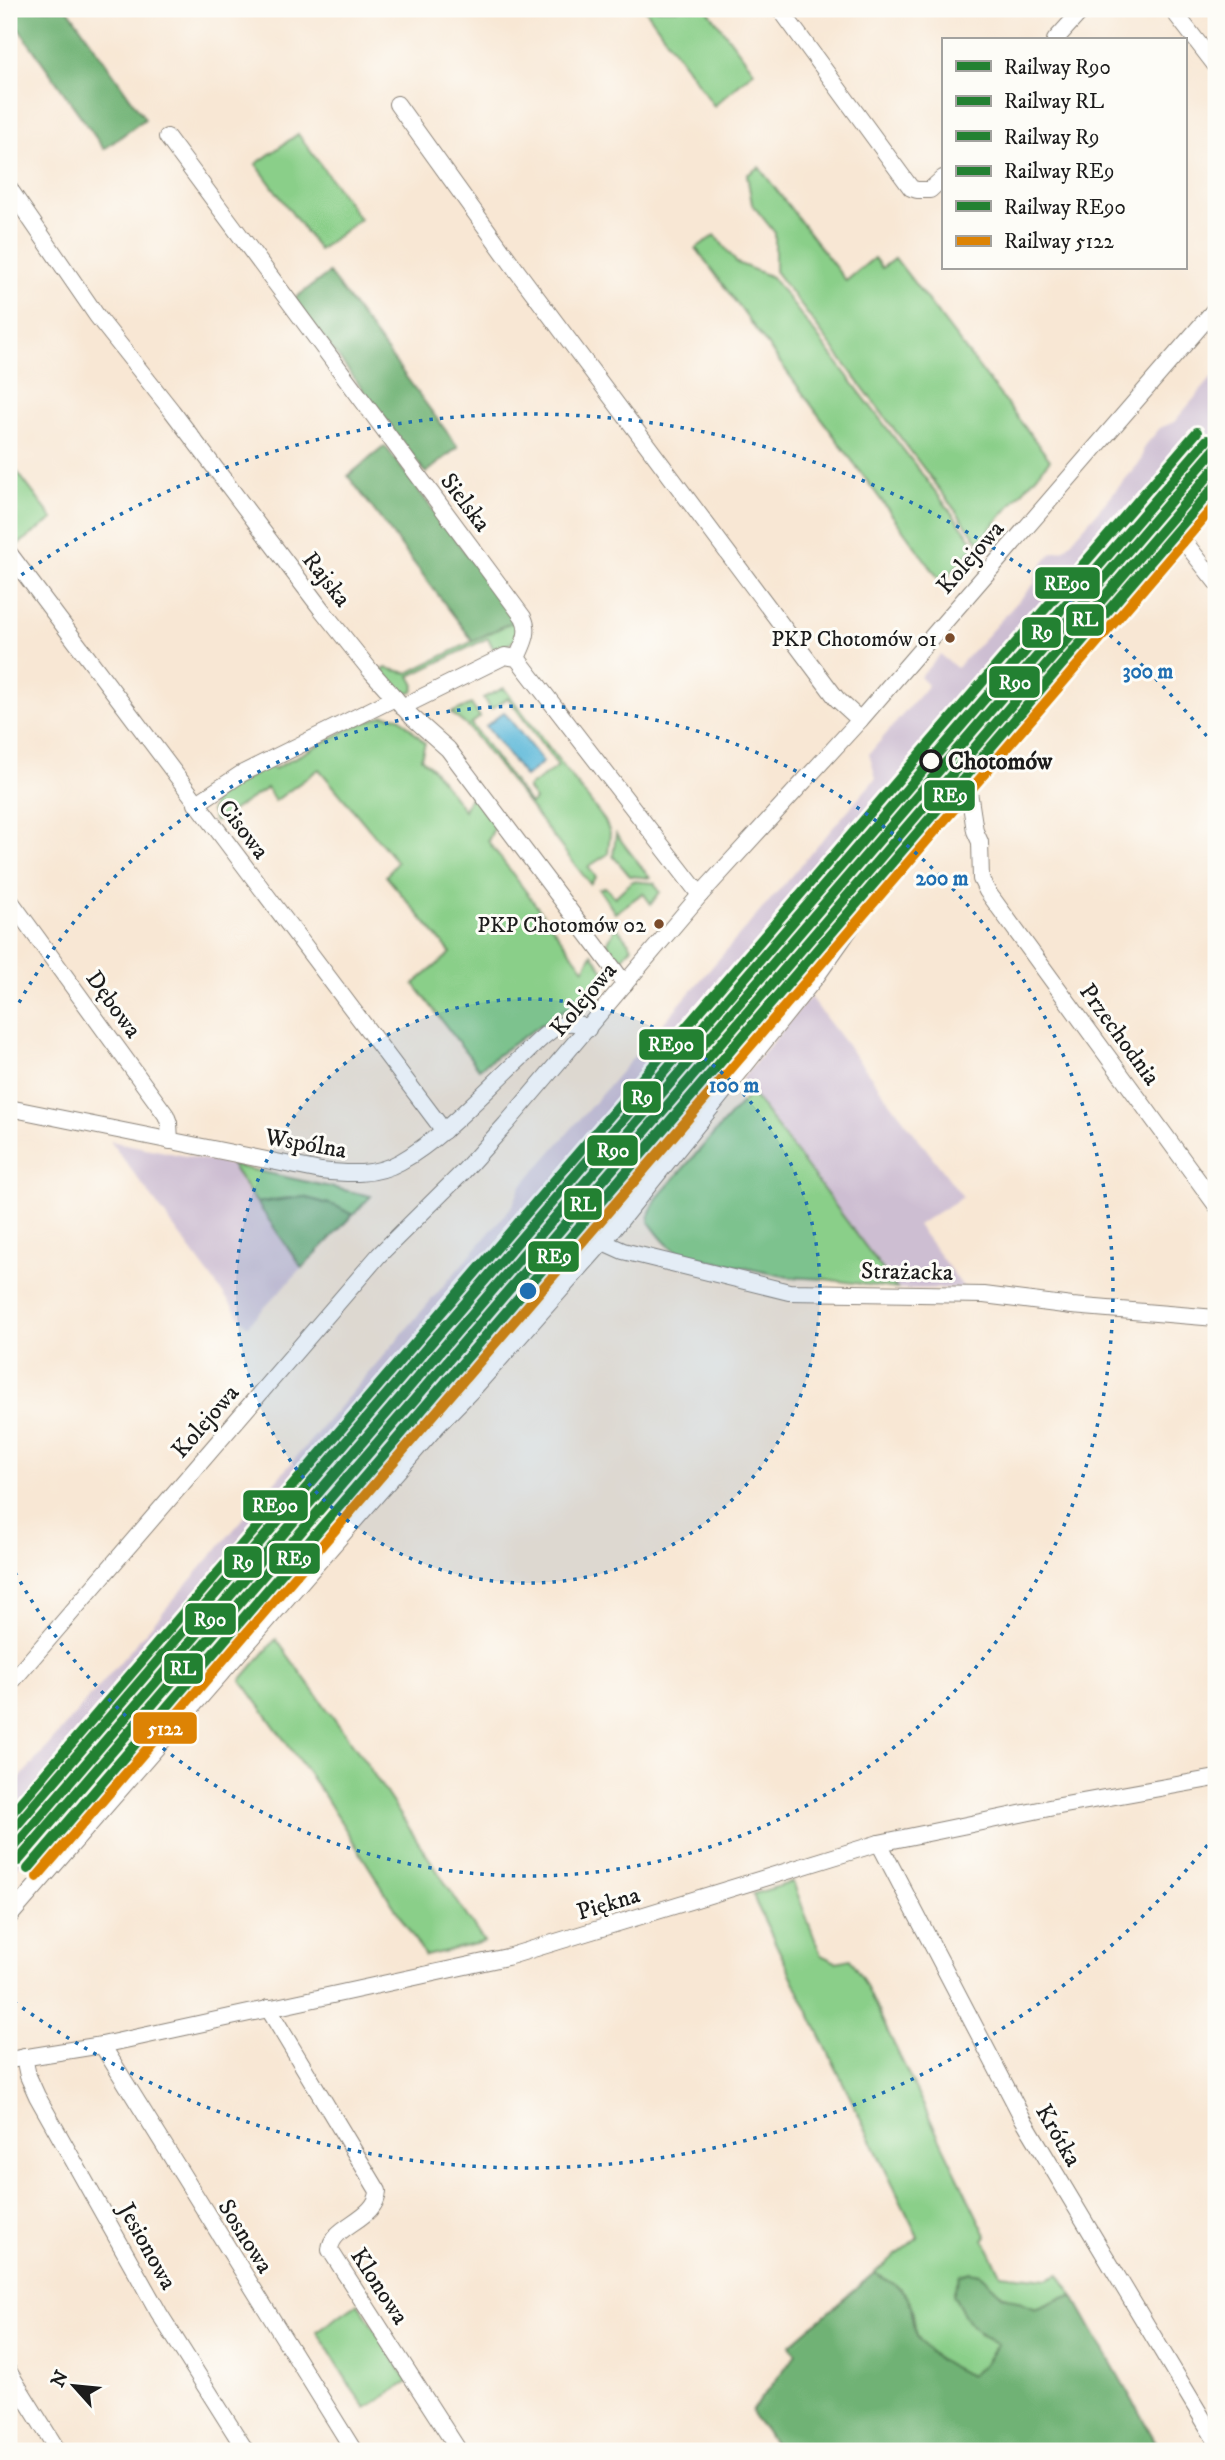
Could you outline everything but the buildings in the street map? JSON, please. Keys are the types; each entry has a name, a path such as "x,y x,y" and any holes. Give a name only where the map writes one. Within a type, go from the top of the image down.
{"street":[{"path":"780,9 911,188 930,190 942,179"},
{"path":"1057,38 1083,9"},
{"path":"1172,9 1216,65"},
{"path":"397,104 517,271 837,699 860,720"},
{"name":"Sielska","path":"167,137 523,617 526,634 517,658"},
{"name":"Rajska","path":"9,188 97,316 322,610 416,723 448,749 625,984"},
{"name":"Kolejowa","path":"9,1685 379,1255 462,1173 701,895 860,720 1216,308"},
{"path":"901,862 1183,540 1216,498"},
{"path":"1183,540 1216,582"},
{"name":"Cisowa","path":"9,553 444,1131"},
{"path":"196,804 241,774 366,710 399,703 505,656 517,658 701,895"},
{"name":"Przechodnia","path":"968,785 975,831 980,842 981,879 987,891 1216,1205"},
{"path":"9,1917 427,1437 475,1387 603,1242 816,977 874,895"},
{"name":"Dębowa","path":"9,899 166,1115 170,1141"},
{"name":"Wspólna","path":"9,1108 321,1171 355,1175 399,1163 444,1131 487,1088 554,1029 568,1023 588,1028"},
{"name":"Strażacka","path":"603,1242 623,1251 789,1292 984,1295 1072,1306 1216,1318"},
{"name":"Piękna","path":"16,2058 102,2045 507,1957 879,1843 1054,1807 1216,1778"},
{"name":"Krótka","path":"879,1843 1023,2119 1216,2441"},
{"name":"Klonowa","path":"268,2008 378,2191 367,2213 336,2236 330,2250 459,2451"},
{"name":"Sosnowa","path":"102,2045 354,2451"},
{"name":"Jesionowa","path":"16,2058 159,2313 246,2451"},
{"path":"9,2372 58,2451"}],"shaded area":[{"path":"1216,373 1216,469 948,778 943,780 954,790 920,825 865,893 839,917 817,943 822,948 807,965 802,961 710,1068 712,1075 699,1090 694,1087 537,1267 537,1280 423,1390 9,1876 9,1791 513,1205 520,1188 876,778 869,754 928,685 920,677 940,655 957,668 1034,584 1037,570 1052,553 1065,549 1141,461 1144,447 1160,428 1174,422"},
{"path":"810,997 963,1197 917,1225 964,1288 897,1289 741,1080"},
{"path":"110,1141 231,1165 302,1268 247,1326"}],"green space":[{"path":"9,9 68,9 145,119 104,149 9,15"},
{"path":"645,9 707,9 754,71 714,106"},
{"path":"298,134 360,219 319,250 256,164"},
{"path":"759,167 846,281 874,258 882,268 895,258 1050,460 979,542 775,271 775,233 752,204 747,175"},
{"path":"715,235 737,263 772,277 976,545 942,583 696,248"},
{"path":"329,273 458,447 426,473 294,299"},
{"path":"385,446 516,620 473,641 348,476"},
{"path":"9,461 53,519 16,546 9,536"},
{"path":"516,620 519,631 513,641 499,649 493,648 488,638 410,676 415,685 413,692 399,689 382,671 386,668 408,673"},
{"path":"504,688 605,821 610,833 608,854 588,867 596,877 590,884 468,727 451,713 471,704 480,717 471,724 530,804 535,800 527,788 558,766 508,698 491,709 483,698"},
{"path":"384,715 399,717 425,743 421,758 432,768 464,810 471,795 495,826 488,841 584,969 592,954 604,971 607,984 601,989 546,1021 479,1069 414,984 451,953 386,876 397,862 319,769 275,801 267,788 215,822 211,811 214,799 268,765 274,769 348,729"},
{"path":"616,834 650,878 630,876 613,856"},
{"path":"632,881 654,883 660,892 651,904 643,893 615,913 599,889 605,887 615,897"},
{"path":"616,926 632,947 622,959 607,944"},
{"path":"751,1092 897,1289 788,1277 686,1255 669,1246 649,1222 650,1212 657,1198"},
{"path":"231,1165 371,1196 353,1215 329,1204 306,1198 283,1198 257,1203"},
{"path":"303,1197 336,1206 353,1215 302,1268 257,1203"},
{"path":"276,1639 365,1761 484,1942 425,1956 324,1795 241,1680"},
{"path":"793,1882 821,1955 836,1962 850,1959 862,1978 987,2237 984,2240 1001,2274 1047,2279 1059,2274 1074,2297 1062,2298 1036,2309 1011,2300 992,2287 979,2334 998,2343 971,2377 940,2361 924,2347 917,2335 906,2295 894,2284 874,2273 918,2237 756,1903 753,1894"},
{"path":"971,2272 980,2274 1002,2295 1036,2309 1062,2298 1074,2297 1161,2451 781,2451 755,2419 752,2411 796,2354 790,2345 874,2273 894,2284 906,2295 911,2306 914,2328 929,2352 971,2376 998,2344 971,2324 953,2294 960,2275"},
{"path":"358,2303 408,2382 366,2408 317,2331"}],"water":[{"path":"504,712 543,762 525,777 486,726"}],"rail line":[{"name":"RE90","path":"9,1816 1197,432"},
{"name":"R9","path":"9,1834 1207,440"},
{"name":"R90","path":"9,1853 1216,448"},
{"name":"RL","path":"18,1861 1216,467"},
{"name":"RE9","path":"28,1869 1216,485"},
{"name":"5122","path":"37,1877 1216,504"}],"place":[{"name":"PKP Chotomów 01","path":"950,638"},
{"name":"Chotomów","path":"931,761"},
{"name":"PKP Chotomów 02","path":"659,924"}]}
